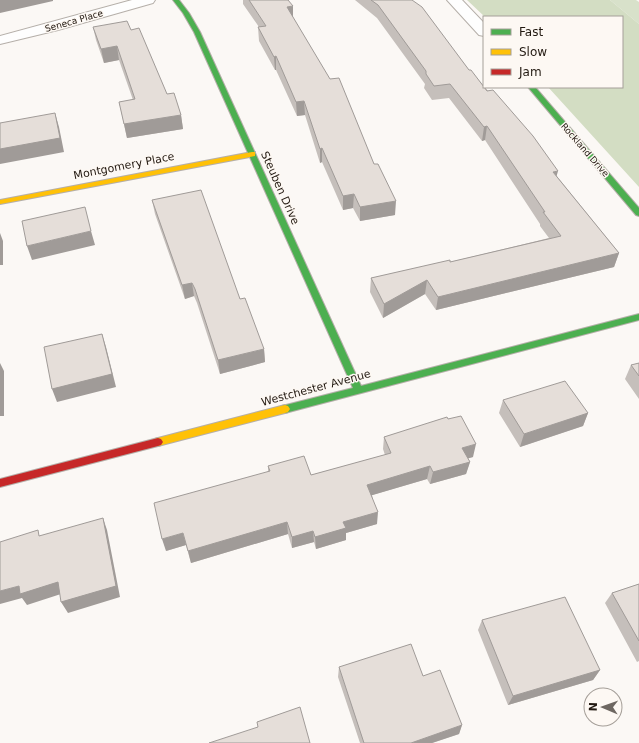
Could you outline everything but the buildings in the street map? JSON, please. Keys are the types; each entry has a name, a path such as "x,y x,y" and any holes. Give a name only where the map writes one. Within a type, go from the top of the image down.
{"street":[{"name":"Seneca Place","path":"0,40 148,0"},
{"name":"Steuben Drive","path":"176,0 186,13 197,32 358,388"},
{"path":"454,0 483,31"},
{"name":"Rockland Drive","path":"532,88 639,213"},
{"name":"Montgomery Place","path":"0,202 252,154"},
{"name":"Westchester Avenue","path":"0,482 639,316"}],"green space":[{"path":"467,0 610,0 639,24 639,187 549,88 623,88 623,16 484,16"},
{"path":"610,0 636,0 639,2 639,24"}],"traffic: fast":[{"path":"176,0 186,13 197,32 358,388"},
{"path":"532,88 639,213"},
{"path":"285,409 639,317"}],"traffic: slow":[{"path":"0,202 252,154"},
{"path":"158,442 285,409"}],"traffic: jam":[{"path":"0,483 158,442"}]}
